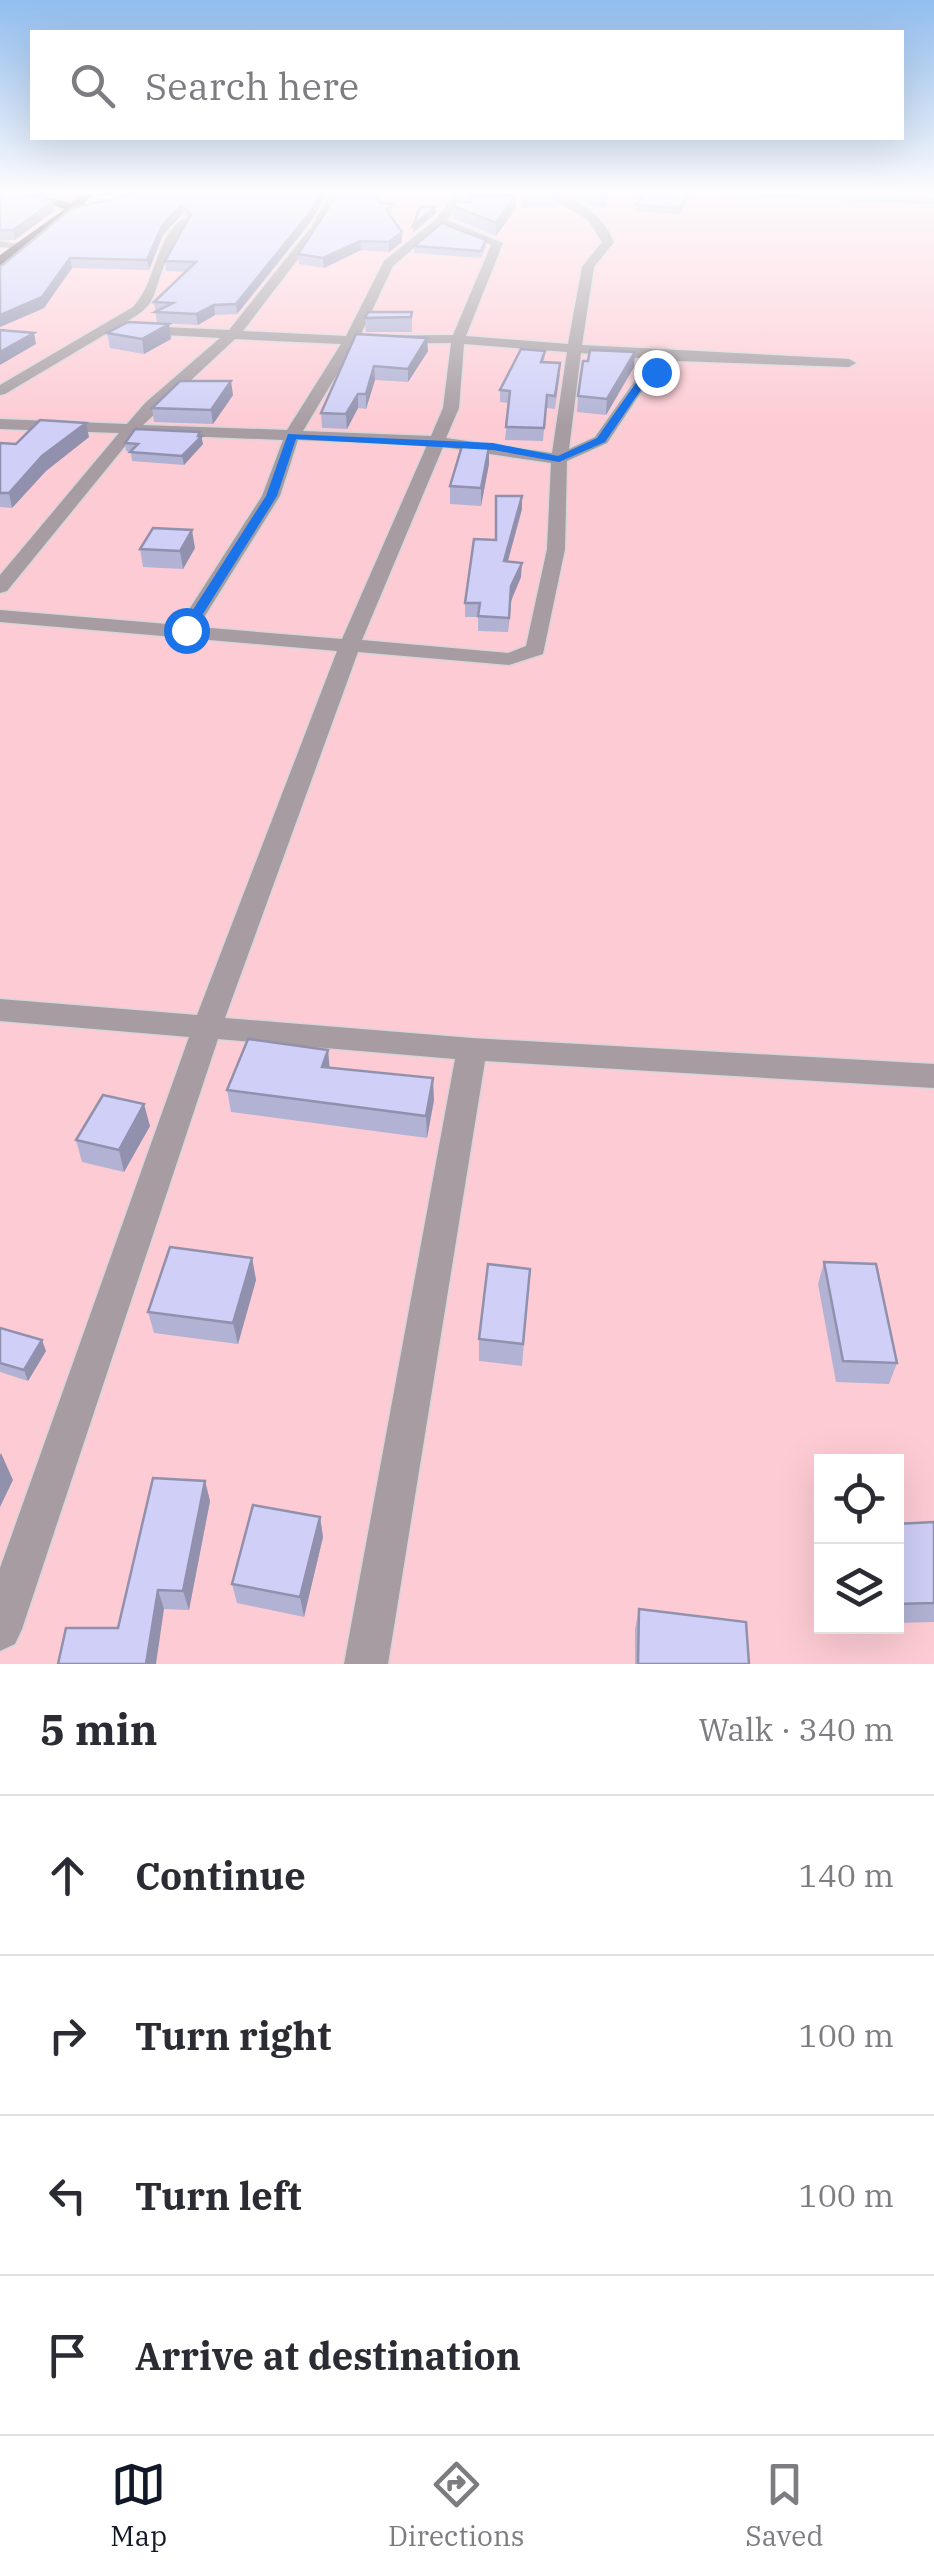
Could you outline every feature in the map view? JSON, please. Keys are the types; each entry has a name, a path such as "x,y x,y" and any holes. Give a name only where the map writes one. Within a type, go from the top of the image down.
{"street":[{"path":"0,391 86,338 112,328 150,296 156,271"},
{"path":"0,587 150,406 235,332 283,271"},
{"path":"186,630 271,496 292,436 320,384 351,340 385,271"},
{"path":"0,1629 208,1030 350,645 451,408 458,339 486,271"},
{"path":"0,616 508,660 536,650 556,549 559,459 587,271"},
{"path":"112,328 351,340 458,339 675,357 849,363"},
{"path":"0,424 436,442 559,459 601,440 641,382 675,357"},
{"path":"0,1010 208,1030 934,1076"},
{"path":"366,1664 472,1048"}],"shaded area":[{"path":"0,271 934,271 934,1664 0,1664"}],"building":[{"path":"0,271 61,271 42,297 0,315"},
{"path":"187,271 263,271 236,304 214,305 196,314 155,312 173,303 154,302"},
{"path":"368,312 412,312 411,317 365,318"},
{"path":"128,322 169,324 142,339 107,333"},
{"path":"0,330 34,333 0,352"},
{"path":"356,334 427,338 408,369 374,366 366,394 358,394 346,414 321,413"},
{"path":"521,349 545,351 541,362 560,363 555,396 547,395 544,428 506,427 510,391 500,390"},
{"path":"590,350 635,352 607,399 578,396 583,361 588,361"},
{"path":"180,381 231,381 211,410 152,408"},
{"path":"40,420 86,423 42,456 9,493 0,493 0,443 16,444"},
{"path":"135,429 200,432 198,436 202,436 182,456 130,452 138,444 125,443"},
{"path":"462,446 489,447 481,488 450,486"},
{"path":"496,496 522,496 504,561 522,563 511,586 509,618 478,616 480,603 465,603 474,539 496,540"},
{"path":"153,528 192,530 180,551 140,549"},
{"path":"248,1039 328,1050 322,1067 433,1078 426,1116 227,1090"},
{"path":"103,1095 144,1104 119,1150 76,1140"},
{"path":"170,1247 252,1258 233,1323 148,1312"},
{"path":"824,1262 876,1264 897,1363 843,1361"},
{"path":"488,1264 530,1269 523,1344 479,1339"},
{"path":"0,1328 42,1340 24,1370 0,1363"},
{"path":"153,1478 205,1481 183,1591 158,1590 146,1664 58,1664 66,1628 118,1628"},
{"path":"253,1505 320,1517 300,1597 232,1584"},
{"path":"934,1522 934,1603 904,1604 904,1524"},
{"path":"639,1609 746,1622 749,1664 638,1664"}],"route":[{"path":"186,630 271,496 292,436 493,446 559,459 601,440 612,430 623,404 641,382 656,372"}]}
